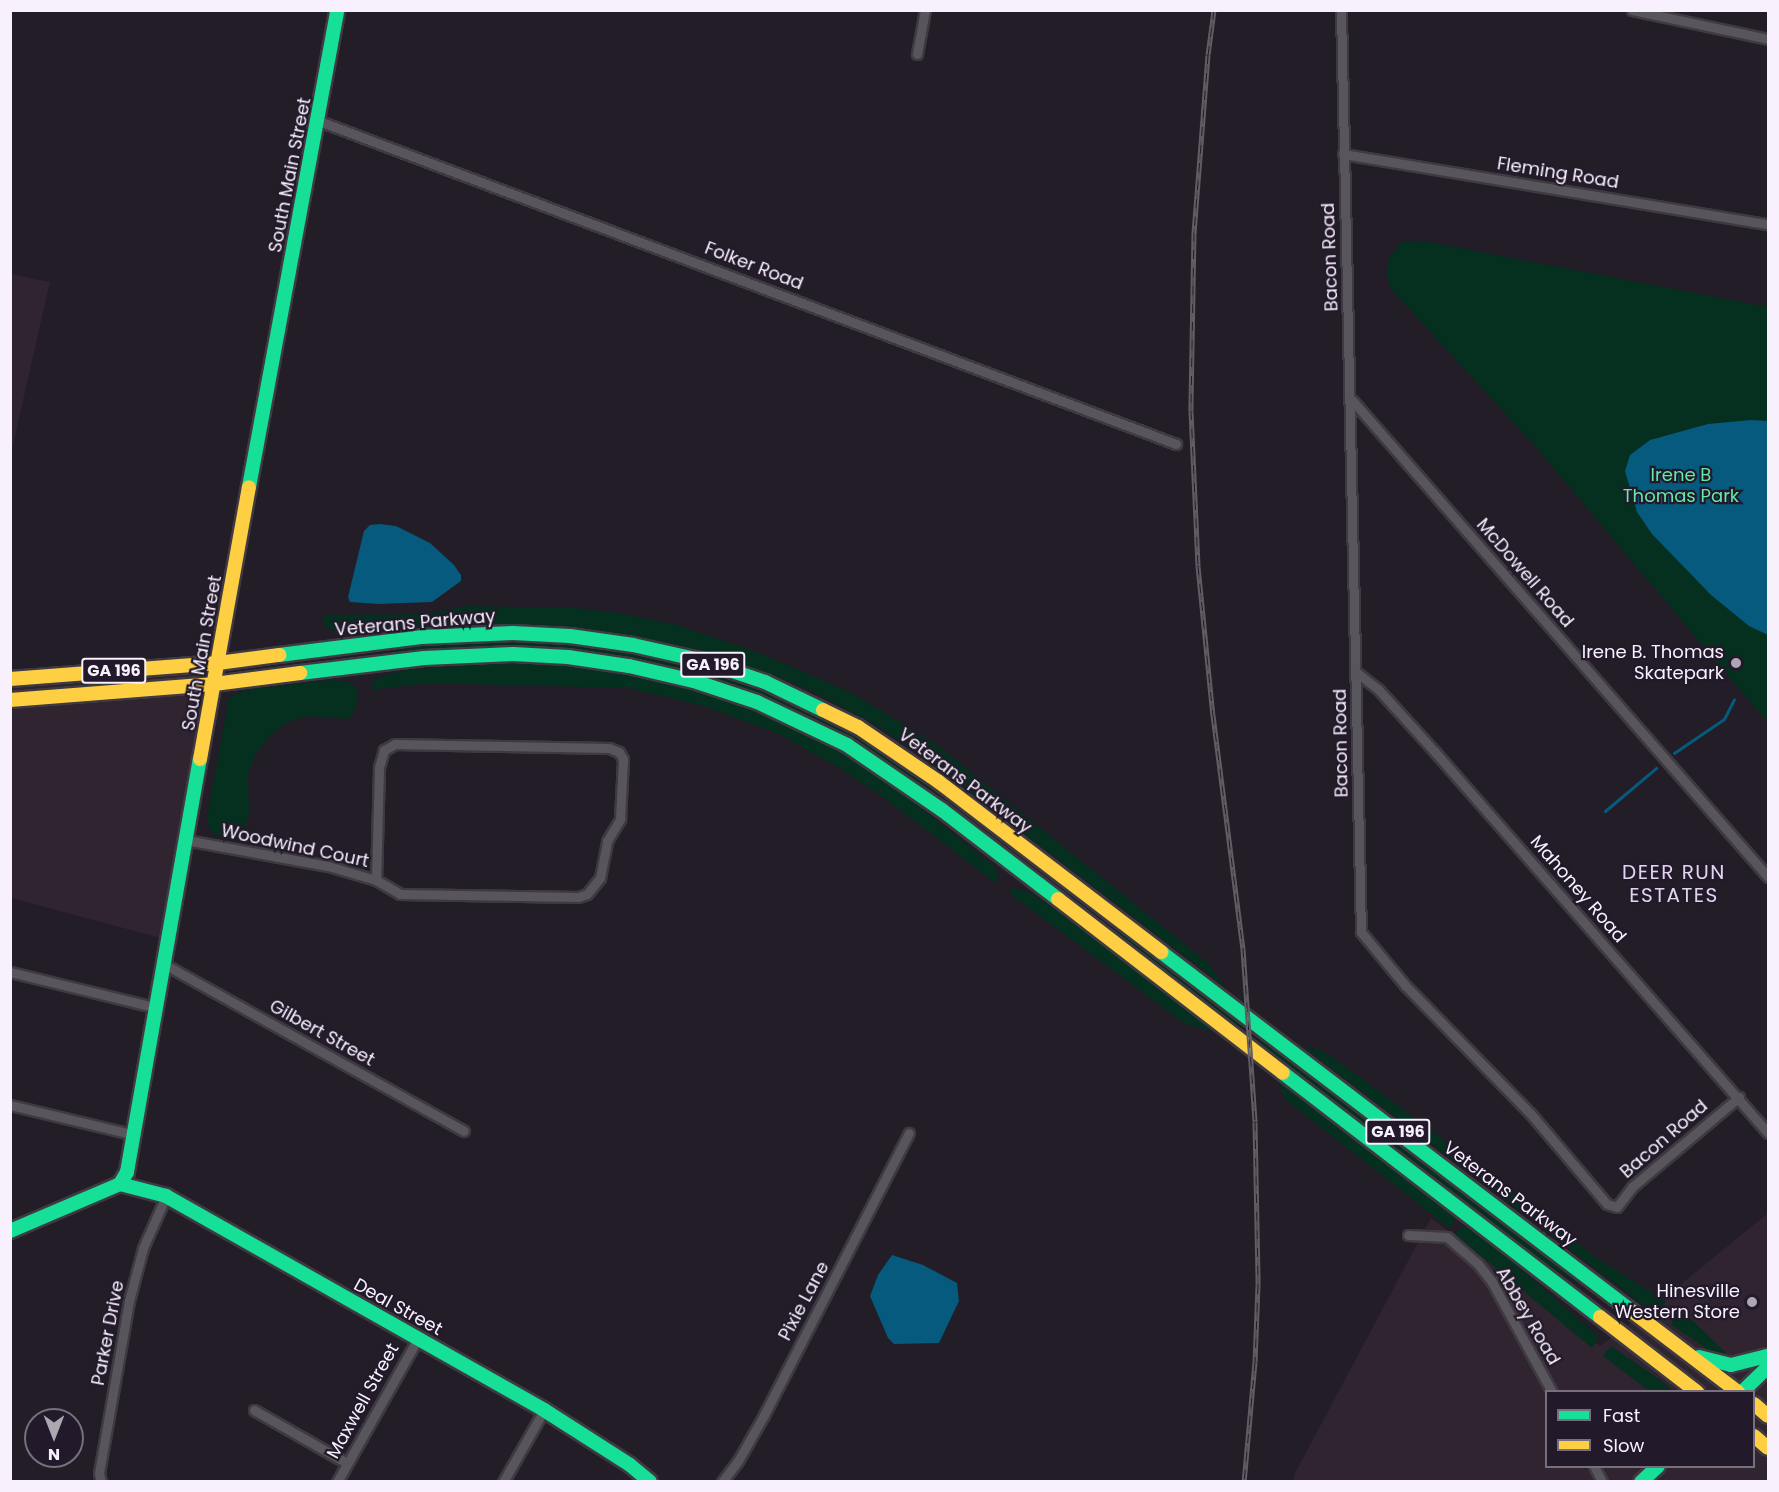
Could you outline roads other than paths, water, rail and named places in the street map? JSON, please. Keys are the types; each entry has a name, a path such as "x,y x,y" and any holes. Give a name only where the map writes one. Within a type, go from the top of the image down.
{"main road":[{"name":"South Main Street","path":"120,1184 127,1172 135,1135 154,1007 164,964 319,121 337,10"},
{"name":"Veterans Parkway","path":"10,679 218,663 422,637 482,633 542,634 599,639 667,652 733,671 796,696 877,739 939,782 1737,1390"},
{"name":"Veterans Parkway","path":"10,700 214,684 444,657 540,655 596,660 662,672 726,691 788,715 875,762 934,804 1694,1390"},
{"path":"10,1231 120,1184"},
{"name":"Deal Street","path":"120,1184 166,1196 296,1272 418,1338 543,1410 630,1465 650,1482"},
{"name":"GA 196","path":"1690,1354 1731,1365 1768,1356"},
{"path":"1742,1390 1768,1367"},
{"path":"1667,1369 1676,1390"},
{"path":"1755,1405 1768,1416"},
{"path":"1755,1437 1768,1448"},
{"path":"1641,1482 1657,1468"}],"street":[{"path":"917,54 925,10"},
{"name":"Bacon Road","path":"1341,10 1343,154 1352,400 1362,932 1405,985 1530,1113 1607,1204 1617,1207 1632,1187 1739,1097"},
{"path":"1632,10 1768,39"},
{"name":"Folker Road","path":"319,121 1176,444"},
{"name":"Fleming Road","path":"1343,154 1768,224"},
{"name":"McDowell Road","path":"1352,400 1768,877"},
{"name":"Mahoney Road","path":"1356,672 1377,689 1435,752 1739,1097 1768,1133"},
{"name":"Woodwind Court","path":"186,840 328,866 376,880 400,894 578,897 587,894 600,878 607,841 620,819 624,767 619,752 609,748 395,744 384,750 379,768 376,880"},
{"name":"Gilbert Street","path":"164,964 464,1131"},
{"path":"10,972 154,1007"},
{"path":"10,1105 135,1135"},
{"name":"Pixie Lane","path":"722,1482 738,1461 764,1415 909,1133"},
{"name":"Parker Drive","path":"101,1482 99,1473 129,1301 143,1248 166,1196"},
{"name":"Abbey Road","path":"1408,1235 1447,1238 1478,1264 1492,1282 1551,1390"},
{"name":"Maxwell Street","path":"337,1482 418,1338"},
{"path":"254,1410 347,1463"},
{"path":"503,1482 543,1410"},
{"path":"1594,1468 1602,1482"}],"water":[{"path":"1751,420 1768,421 1768,635 1749,626 1711,595 1652,534 1637,512 1625,471 1630,455 1650,440 1708,424"},
{"path":"370,525 396,526 430,543 454,565 461,575 461,581 432,602 378,604 350,602 348,597 364,531"},
{"path":"892,1255 923,1265 957,1283 959,1301 939,1343 894,1344 888,1338 870,1296 878,1275"}],"waterway":[{"path":"1674,753 1724,719 1734,699"},
{"path":"1605,811 1656,768"}],"railway":[{"path":"1214,10 1208,55 1194,232 1191,411 1198,566 1213,715 1243,949 1255,1122 1258,1285 1255,1362 1244,1482"}],"place":[{"name":"Irene B. Thomas Skatepark","path":"1736,663"},
{"name":"Hinesville Western Store","path":"1752,1302"}],"district":[{"name":"DEER RUN ESTATES","path":"1674,884"}],"park label":[{"name":"Irene B Thomas Park","path":"1681,486"}]}
